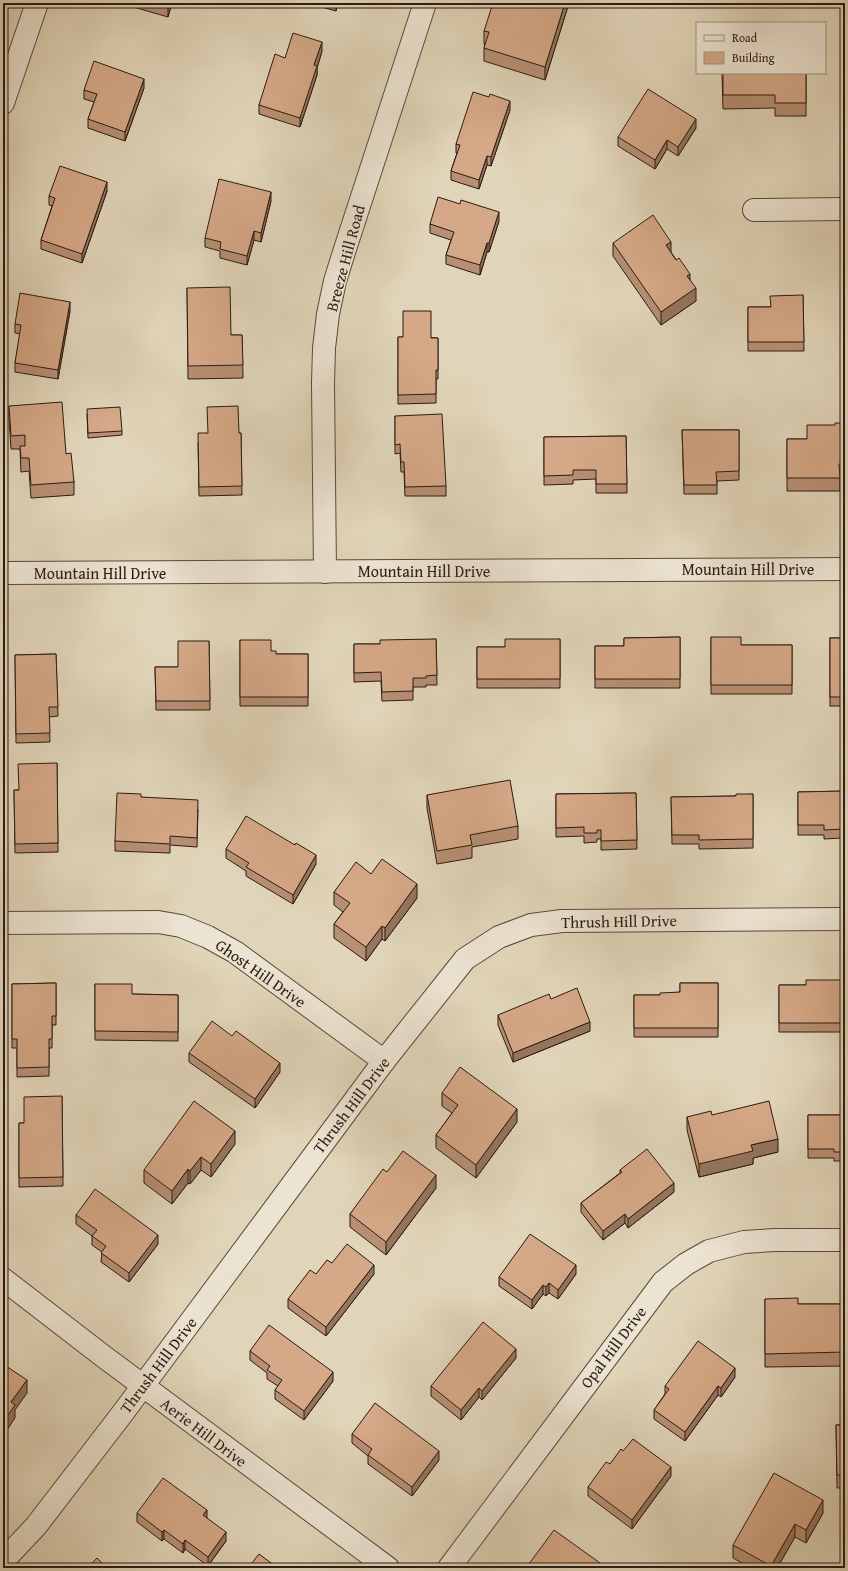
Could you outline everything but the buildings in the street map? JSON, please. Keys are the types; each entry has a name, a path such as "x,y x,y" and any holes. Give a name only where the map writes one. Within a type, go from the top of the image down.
{"street":[{"path":"3,103 37,3"},
{"name":"Breeze Hill Road","path":"324,572 323,383 324,348 328,314 335,281 425,3"},
{"path":"754,210 845,209"},
{"name":"Mountain Hill Drive","path":"3,574 845,569"},
{"name":"Thrush Hill Drive","path":"3,1561 36,1526 143,1386 384,1061 465,959 499,937 531,925 562,921 845,919"},
{"name":"Ghost Hill Drive","path":"3,923 158,922 181,926 208,937 235,952 384,1061"},
{"name":"Opal Hill Drive","path":"450,1568 663,1282 686,1264 709,1251 744,1242 774,1240 845,1240"},
{"name":"Aerie Hill Drive","path":"3,1279 18,1292 143,1386 388,1568"}]}
